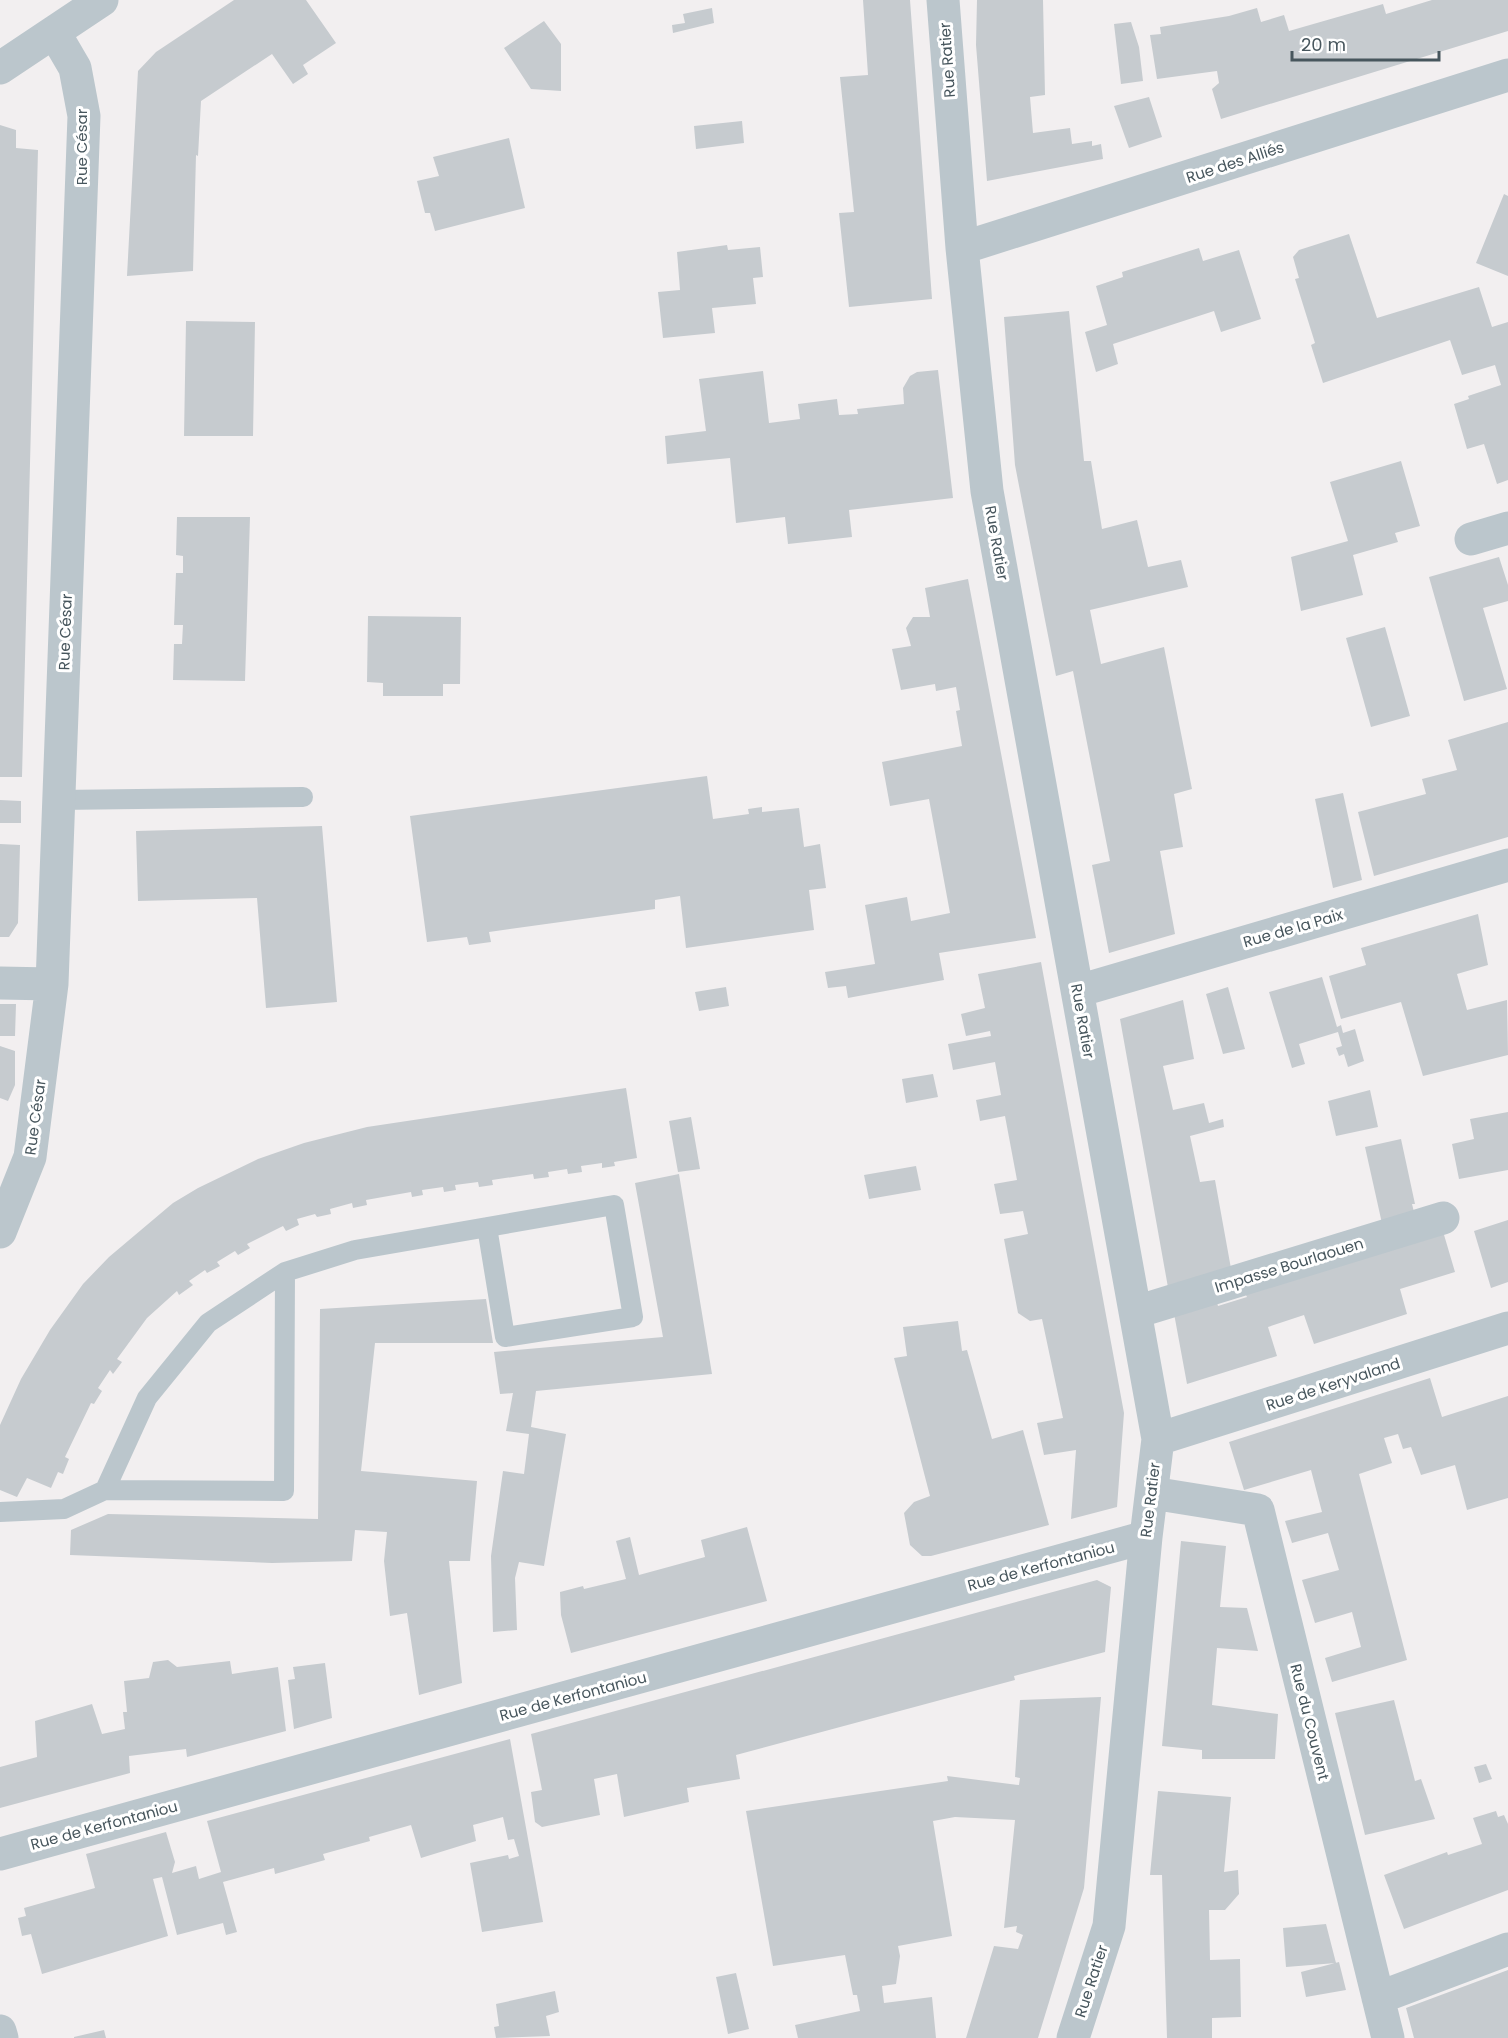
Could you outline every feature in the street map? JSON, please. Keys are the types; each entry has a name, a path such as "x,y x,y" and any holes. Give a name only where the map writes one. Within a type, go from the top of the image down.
{"street":[{"path":"0,68 102,0"},
{"name":"Rue Ratier","path":"943,0 962,248 987,492 1158,1439 1146,1537 1109,1926 1073,2038"},
{"name":"Rue César","path":"0,1232 30,1157 52,984 84,116 75,69 54,32"},
{"name":"Rue des Alliés","path":"962,248 1508,75"},
{"path":"1471,539 1508,528"},
{"name":"Rue de la Paix","path":"1078,991 1508,865"},
{"path":"0,983 52,984"},
{"name":"Impasse Bourlaouen","path":"1136,1312 1443,1218"},
{"name":"Rue de Keryvaland","path":"1158,1439 1508,1328"},
{"name":"Rue du Couvent","path":"1152,1493 1257,1510 1388,2038"},
{"name":"Rue de Kerfontaniou","path":"0,1854 1146,1537"},
{"path":"1378,1998 1508,1949"},
{"path":"0,2031 2,2038"}],"lane":[{"path":"58,800 303,797"},
{"path":"105,1490 147,1398 208,1323 285,1272 356,1250 487,1227 614,1205 633,1317 505,1337 487,1227"},
{"path":"0,1512 64,1509 105,1490 284,1491 285,1272"}],"building":[{"path":"234,0 306,0 336,43 303,65 308,74 293,84 272,54 201,101 198,156 196,155 193,271 127,276 138,71 156,52"},
{"path":"863,0 910,0 932,299 849,307 839,213 854,212 840,77 868,75"},
{"path":"977,0 1043,0 1045,95 1030,97 1033,133 1070,128 1072,144 1092,141 1092,146 1101,144 1103,159 987,181 976,45"},
{"path":"1432,0 1508,0 1508,31 1221,119 1212,89 1219,83 1217,71 1157,79 1150,35 1161,34 1160,27 1229,16 1257,8 1261,22 1284,15 1289,31 1383,4 1386,14"},
{"path":"712,8 714,23 673,33 672,25 685,23 683,14"},
{"path":"544,21 561,44 561,91 531,89 504,48"},
{"path":"1131,22 1139,47 1143,81 1121,84 1114,24"},
{"path":"1149,97 1162,137 1129,148 1114,106"},
{"path":"742,121 744,143 696,149 694,126"},
{"path":"0,125 16,130 16,148 38,150 22,777 0,777"},
{"path":"509,138 525,208 435,231 430,213 425,213 417,181 439,176 433,157"},
{"path":"1504,194 1508,196 1508,276 1476,263"},
{"path":"1349,234 1377,318 1479,287 1492,327 1508,322 1508,480 1497,484 1484,444 1467,449 1454,404 1469,399 1468,396 1501,385 1495,365 1462,375 1450,340 1323,383 1311,345 1315,343 1295,279 1299,278 1293,257 1299,250"},
{"path":"727,245 728,250 760,247 763,277 753,278 756,304 712,308 715,333 663,338 658,292 680,290 677,252"},
{"path":"1199,248 1203,261 1239,250 1261,319 1221,332 1214,311 1113,344 1118,364 1096,372 1085,332 1107,325 1096,286 1123,277 1122,272"},
{"path":"1069,311 1084,461 1091,461 1102,529 1137,520 1148,567 1181,560 1188,587 1090,610 1101,664 1164,647 1192,789 1174,794 1183,847 1160,851 1175,934 1109,953 1092,865 1110,861 1073,671 1056,676 1045,620 1015,465 1004,317"},
{"path":"186,321 255,322 253,436 184,436"},
{"path":"938,370 953,498 849,510 852,537 788,544 785,517 736,523 730,458 667,464 665,436 706,431 699,379 763,371 769,423 800,419 798,404 837,399 839,415 858,414 857,409 904,404 903,388 910,376 917,372"},
{"path":"1401,461 1420,526 1395,533 1398,542 1353,555 1363,595 1301,611 1291,557 1348,541 1330,482"},
{"path":"177,517 250,517 245,681 173,680 174,644 182,644 183,625 174,625 176,573 183,573 183,556 176,555"},
{"path":"1499,557 1508,585 1508,601 1483,608 1507,689 1464,701 1429,577"},
{"path":"968,579 1036,938 939,953 944,980 848,998 846,986 828,988 825,972 875,964 865,905 907,897 911,921 950,913 929,799 890,806 882,762 962,746 956,711 960,710 956,687 936,691 935,684 901,690 892,649 911,646 906,628 913,617 930,617 925,588"},
{"path":"368,616 461,617 460,684 443,684 443,696 383,696 383,683 367,682"},
{"path":"1385,627 1410,716 1371,727 1346,638"},
{"path":"1508,722 1508,837 1374,876 1358,812 1426,794 1422,779 1457,770 1448,740"},
{"path":"707,776 713,819 749,814 748,809 762,807 762,812 799,808 804,847 820,844 826,888 809,890 814,930 686,948 680,896 655,900 655,909 489,932 491,942 469,945 467,937 427,942 410,816"},
{"path":"1343,793 1362,880 1333,888 1315,799"},
{"path":"0,800 21,801 21,823 0,823"},
{"path":"322,826 337,1002 266,1008 257,898 138,901 136,831"},
{"path":"0,844 20,845 18,923 9,937 0,937"},
{"path":"1478,914 1488,965 1457,974 1467,1010 1507,1000 1508,1055 1423,1076 1401,1002 1341,1019 1329,976 1366,965 1361,948"},
{"path":"1041,962 1124,1413 1117,1507 1071,1519 1076,1450 1044,1455 1037,1423 1063,1418 1042,1319 1030,1321 1018,1313 1004,1239 1028,1234 1023,1211 1000,1214 994,1184 1017,1180 1005,1116 980,1121 976,1100 1001,1095 995,1062 953,1070 948,1044 991,1036 990,1031 966,1036 961,1014 985,1008 978,974"},
{"path":"1322,977 1337,1027 1341,1025 1343,1033 1355,1029 1364,1061 1348,1067 1344,1054 1339,1056 1336,1048 1342,1046 1338,1032 1299,1044 1305,1064 1292,1068 1269,992"},
{"path":"726,987 729,1006 699,1011 695,992"},
{"path":"1228,987 1245,1049 1223,1054 1206,994"},
{"path":"1183,1000 1194,1059 1163,1066 1173,1110 1204,1103 1209,1123 1223,1119 1224,1127 1190,1136 1200,1182 1215,1180 1232,1274 1169,1293 1120,1019"},
{"path":"0,1004 16,1004 15,1036 0,1036"},
{"path":"0,1046 15,1051 15,1085 8,1101 0,1098"},
{"path":"933,1074 938,1097 906,1103 902,1079"},
{"path":"626,1088 637,1158 614,1162 615,1166 602,1168 602,1163 581,1166 582,1172 568,1174 567,1169 548,1172 549,1177 534,1179 533,1174 492,1180 493,1185 479,1187 478,1182 455,1185 456,1190 444,1192 443,1187 422,1190 423,1195 412,1197 411,1192 366,1200 367,1205 353,1208 352,1203 330,1209 331,1214 317,1217 315,1214 297,1219 299,1225 286,1231 283,1226 247,1244 250,1248 238,1255 235,1251 217,1262 220,1266 207,1273 205,1270 189,1281 193,1285 179,1295 177,1291 147,1318 117,1359 122,1362 113,1374 110,1370 98,1388 102,1391 94,1404 91,1403 65,1457 69,1459 63,1474 58,1472 51,1488 27,1478 17,1497 0,1490 0,1425 21,1379 50,1330 83,1284 109,1257 173,1203 198,1188 258,1159 304,1143 367,1127"},
{"path":"1370,1090 1378,1127 1336,1136 1328,1101"},
{"path":"1508,1112 1508,1170 1459,1179 1452,1144 1474,1139 1470,1119"},
{"path":"691,1117 700,1169 678,1172 669,1121"},
{"path":"1401,1139 1415,1204 1412,1204 1415,1216 1383,1228 1365,1147"},
{"path":"916,1166 921,1190 869,1199 864,1175"},
{"path":"679,1174 712,1374 536,1391 531,1427 566,1434 544,1566 519,1562 515,1578 517,1630 493,1632 491,1556 503,1471 524,1474 529,1434 506,1431 513,1393 500,1394 494,1352 663,1337 635,1183"},
{"path":"1508,1220 1508,1282 1491,1288 1474,1231"},
{"path":"1442,1228 1455,1272 1400,1289 1407,1314 1314,1344 1304,1315 1268,1327 1277,1356 1187,1384 1173,1308 1215,1296 1218,1306 1247,1297 1245,1293"},
{"path":"486,1299 493,1343 375,1343 361,1471 477,1481 470,1561 449,1561 462,1683 419,1695 407,1613 390,1616 384,1561 387,1532 355,1530 352,1561 272,1563 70,1555 71,1530 108,1514 318,1519 320,1309"},
{"path":"958,1321 962,1351 967,1350 992,1439 1023,1430 1049,1525 931,1556 922,1556 910,1545 904,1513 914,1502 930,1496 894,1358 907,1356 903,1327"},
{"path":"1430,1378 1442,1417 1508,1396 1508,1498 1467,1510 1455,1465 1421,1475 1411,1447 1403,1449 1398,1434 1384,1438 1392,1463 1359,1474 1407,1660 1332,1682 1325,1658 1361,1647 1352,1612 1315,1623 1302,1580 1339,1570 1328,1533 1292,1543 1285,1521 1322,1512 1311,1470 1244,1490 1229,1442"},
{"path":"747,1527 767,1601 571,1653 561,1615 560,1592 626,1579 616,1541 630,1537 639,1575 705,1557 701,1540"},
{"path":"1181,1541 1226,1546 1220,1607 1247,1608 1258,1651 1217,1648 1212,1705 1278,1714 1275,1759 1202,1759 1202,1750 1162,1746"},
{"path":"1097,1580 1111,1587 1105,1652 1014,1676 1015,1680 736,1755 740,1779 687,1788 689,1802 624,1817 617,1774 594,1779 600,1815 542,1827 535,1822 531,1792 542,1790 531,1734"},
{"path":"168,1660 177,1667 230,1661 232,1674 278,1667 286,1731 187,1757 186,1749 129,1756 130,1773 0,1808 0,1767 37,1757 35,1721 92,1704 102,1734 125,1729 123,1712 127,1712 124,1681 149,1678 153,1662"},
{"path":"325,1663 332,1718 294,1729 288,1680 295,1679 293,1667"},
{"path":"1101,1697 1084,1888 1038,2038 966,2038 994,1946 1018,1949 1023,1935 1016,1932 1017,1926 1004,1928 1015,1820 955,1817 933,1821 952,1936 898,1946 900,1956 896,1984 882,1986 884,2003 932,1997 936,2038 798,2038 795,2025 860,2011 857,1995 853,1995 845,1955 773,1966 746,1811 948,1781 947,1776 1019,1785 1020,1778 1015,1777 1020,1700"},
{"path":"1394,1700 1415,1781 1421,1779 1435,1819 1365,1835 1335,1713"},
{"path":"510,1739 543,1922 482,1932 470,1863 508,1855 509,1859 519,1856 514,1839 508,1840 503,1817 473,1825 476,1841 421,1858 411,1825 369,1837 370,1841 323,1854 325,1860 275,1874 274,1868 223,1882 237,1932 226,1935 223,1923 177,1935 162,1877 153,1879 168,1936 42,1974 31,1934 22,1936 18,1918 26,1916 24,1908 95,1888 86,1854 166,1832 175,1862 172,1873 196,1866 199,1879 221,1872 207,1821"},
{"path":"1486,1764 1492,1779 1479,1783 1474,1767"},
{"path":"1158,1791 1231,1797 1224,1872 1238,1870 1239,1894 1225,1910 1209,1910 1210,1960 1240,1959 1241,2017 1212,2018 1212,2038 1167,2038 1162,1875 1150,1875"},
{"path":"1496,1811 1498,1817 1504,1815 1508,1824 1508,1890 1404,1929 1384,1875 1447,1852 1448,1855 1482,1844 1473,1818"},
{"path":"1326,1924 1336,1963 1286,1967 1283,1928"},
{"path":"1339,1962 1346,1990 1306,1997 1301,1972"},
{"path":"1508,1970 1508,2038 1414,2038 1406,2008"},
{"path":"736,1973 749,2029 728,2034 716,1977"},
{"path":"555,1991 559,2012 546,2016 550,2036 496,2038 494,2027 499,2026 496,2004"},
{"path":"104,2030 106,2038 74,2038 74,2037"}]}
